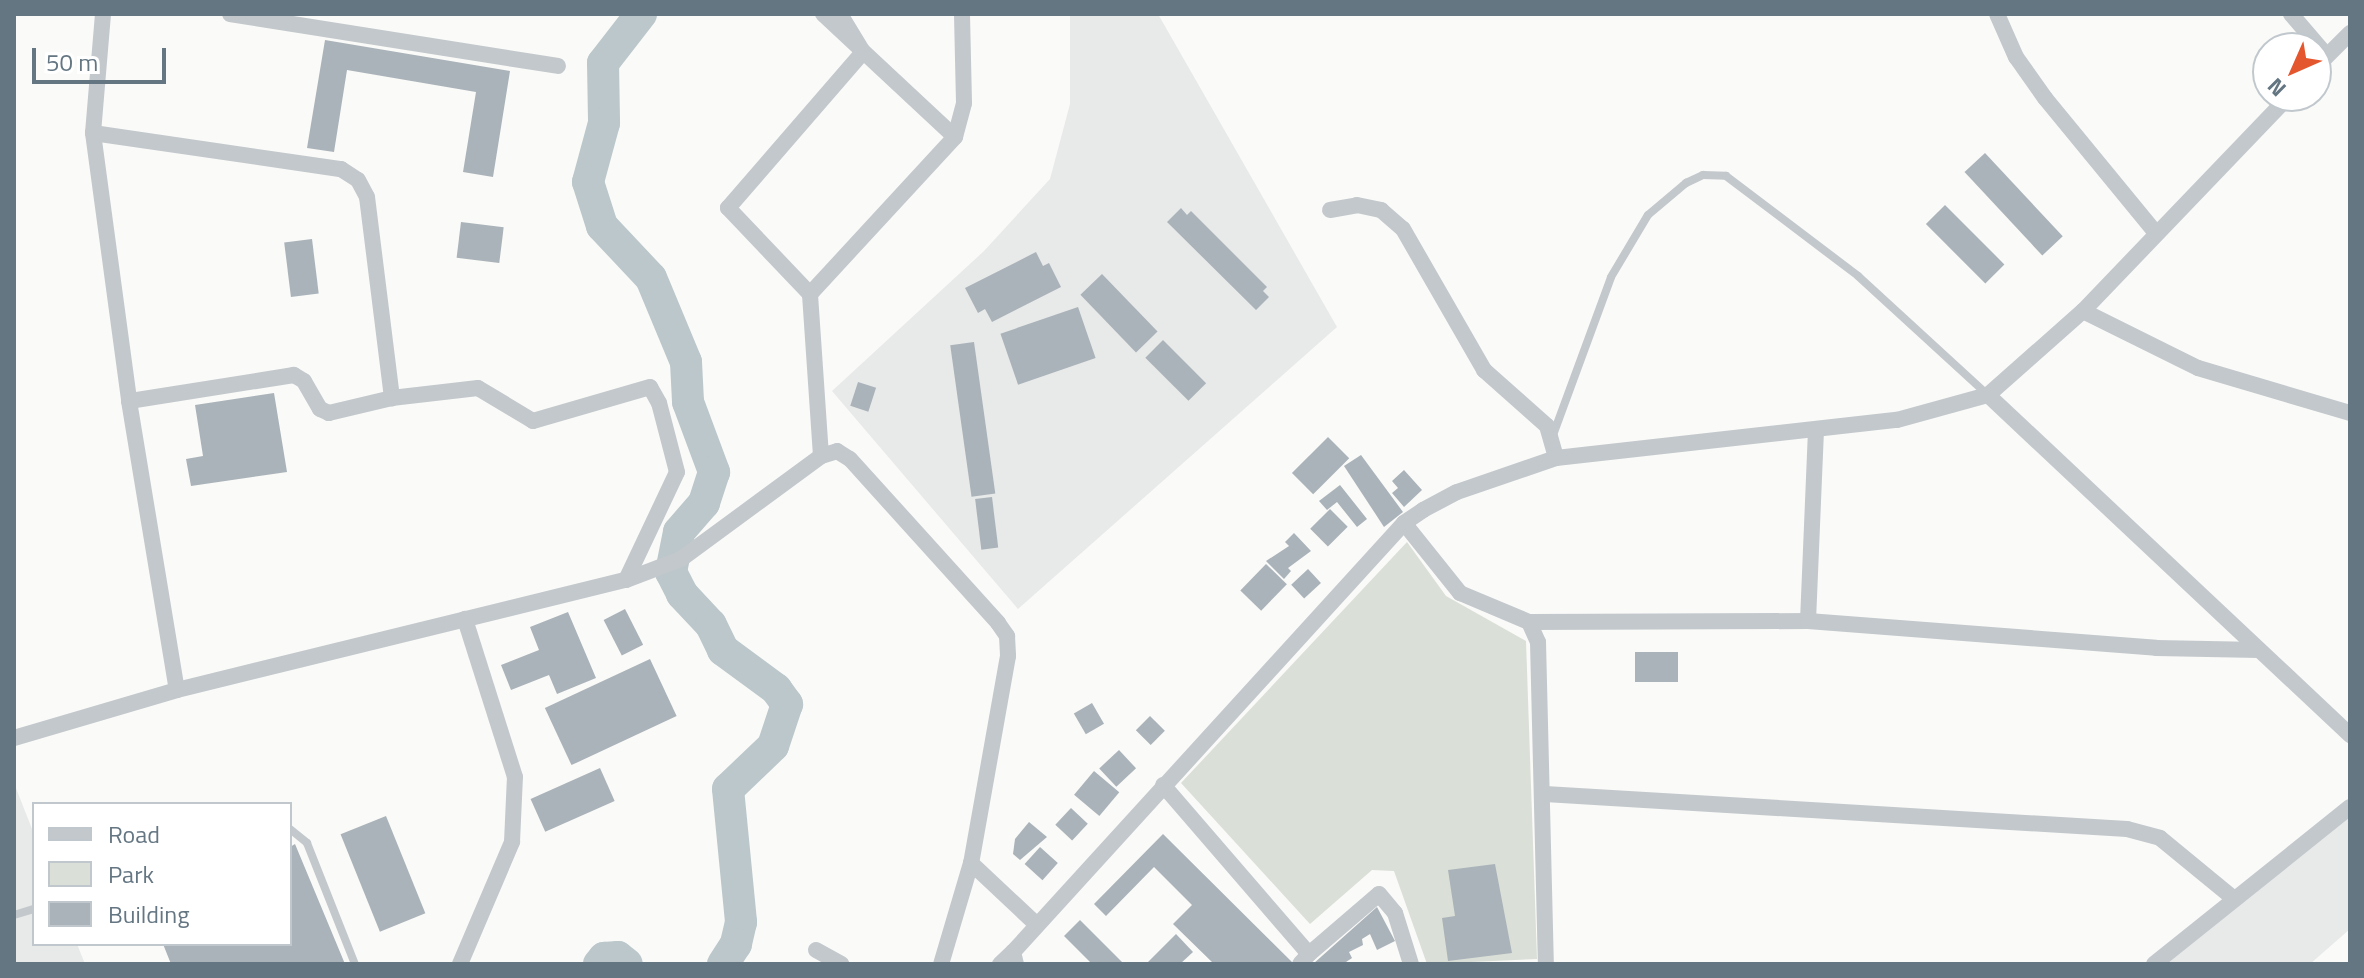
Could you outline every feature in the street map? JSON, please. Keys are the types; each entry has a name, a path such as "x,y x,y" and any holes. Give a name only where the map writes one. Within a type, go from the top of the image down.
{"street":[{"path":"103,14 95,56 93,133 129,401 177,690"},
{"path":"230,14 558,66"},
{"path":"823,14 955,137"},
{"path":"840,14 863,52"},
{"path":"810,294 955,137 964,103 962,14"},
{"path":"1997,14 2016,57 2045,98 2156,233"},
{"path":"2291,14 2302,32"},
{"path":"2332,50 2350,33"},
{"path":"821,456 810,294 728,208 863,52"},
{"path":"1000,964 1014,958 1036,924 1404,523 1457,492 1556,458 1897,420 1988,395 2083,311 2273,112"},
{"path":"93,133 341,169 358,180 367,197 392,398"},
{"path":"1330,210 1357,205 1381,210 1403,229 1484,370 1552,435 1556,458"},
{"path":"2083,311 2198,368 2350,413"},
{"path":"129,401 277,374 304,381 314,402 329,413 392,398 478,388 533,421 650,387 659,403 677,472 626,580"},
{"path":"1988,395 2350,735"},
{"path":"1808,621 1816,431"},
{"path":"14,738 177,690 626,580 681,559 821,456 837,451 850,459 1007,636 1008,656 971,863 941,964"},
{"path":"1404,523 1460,593 1529,622 1808,621 2156,648 2259,650"},
{"path":"460,964 512,842 515,777 465,619"},
{"path":"1529,622 1538,642 1542,676 1546,964"},
{"path":"1163,785 1304,959 1379,894 1395,913 1411,964"},
{"path":"1545,794 2127,829 2160,838 2233,898"},
{"path":"2154,964 2350,807"},
{"path":"971,863 1036,924"},
{"path":"816,950 841,964"}],"lane":[{"path":"1552,435 1611,277 1648,215 1686,183 1703,175 1726,176 1858,276 1988,395"},
{"path":"292,831 307,843 355,964"}],"shaded area":[{"path":"1070,14 1158,14 1337,327 1018,609 832,391 984,251 1050,179 1070,104"},
{"path":"14,783 32,829 32,946 78,946 85,964 14,964"},
{"path":"2350,804 2350,929 2310,964 2164,964"}],"green space":[{"path":"1407,542 1446,596 1526,641 1537,959 1427,964 1394,871 1372,870 1310,924 1181,783"}],"building":[{"path":"325,40 510,71 493,177 463,172 476,92 347,70 334,152 307,148"},
{"path":"1985,153 2063,236 2042,255 1965,172"},
{"path":"1945,205 2004,264 1985,283 1926,224"},
{"path":"1181,208 1187,215 1191,211 1267,287 1263,291 1269,297 1256,310 1167,222"},
{"path":"461,222 504,227 499,263 457,258"},
{"path":"312,239 319,294 291,297 284,242"},
{"path":"1036,252 1043,266 1049,263 1061,287 992,322 985,309 978,313 965,288"},
{"path":"1102,274 1158,332 1136,352 1080,295"},
{"path":"1078,307 1096,358 1018,385 1000,334"},
{"path":"1163,340 1206,383 1188,401 1145,358"},
{"path":"974,342 995,494 972,497 950,345"},
{"path":"858,382 876,388 868,412 850,406"},
{"path":"274,393 287,472 191,486 186,459 203,456 195,405"},
{"path":"1328,437 1349,458 1313,494 1292,473"},
{"path":"1361,455 1403,512 1384,527 1344,466"},
{"path":"1404,470 1422,490 1404,507 1392,493 1398,488 1392,481"},
{"path":"1340,485 1367,519 1357,527 1337,502 1327,510 1319,501"},
{"path":"992,497 998,548 981,550 975,499"},
{"path":"1330,509 1348,527 1328,546 1310,529"},
{"path":"1294,533 1311,551 1288,568 1291,571 1284,579 1266,561 1289,546 1285,542"},
{"path":"1266,564 1287,584 1261,611 1240,591"},
{"path":"1308,569 1321,583 1304,599 1291,585"},
{"path":"625,609 643,645 622,656 604,620"},
{"path":"568,612 596,678 557,694 549,675 511,690 501,665 539,650 530,627"},
{"path":"1635,652 1678,652 1678,682 1635,682"},
{"path":"650,659 677,716 571,765 545,708"},
{"path":"1092,703 1104,724 1086,734 1074,714"},
{"path":"1150,716 1165,731 1151,745 1136,730"},
{"path":"1119,750 1136,768 1116,787 1099,768"},
{"path":"600,768 615,801 545,832 531,799"},
{"path":"1094,771 1119,792 1099,816 1074,795"},
{"path":"1071,808 1088,824 1072,841 1055,825"},
{"path":"386,816 425,913 380,932 341,834"},
{"path":"1029,822 1047,837 1020,860 1013,854 1015,839"},
{"path":"1163,834 1292,962 1290,964 1214,964 1173,924 1192,905 1154,867 1106,916 1094,904"},
{"path":"295,844 345,964 171,964 164,946 292,946 292,846"},
{"path":"1040,847 1058,863 1042,880 1025,864"},
{"path":"1495,864 1512,953 1448,961 1442,918 1455,916 1448,870"},
{"path":"1377,907 1395,941 1377,950 1370,934 1362,939 1363,945 1349,952 1352,958 1343,964 1313,964"},
{"path":"1080,920 1124,964 1092,964 1064,936"},
{"path":"1176,934 1193,952 1180,964 1146,964"}],"waterway":[{"path":"641,14 603,63 604,123 588,182 602,226 651,278 686,362 688,402 714,472 704,503 679,532 671,572 682,594 711,625 723,650 776,689 787,704 773,746 728,789 741,922 736,944 723,964"},
{"path":"599,964 604,958 618,957 627,964"}]}
